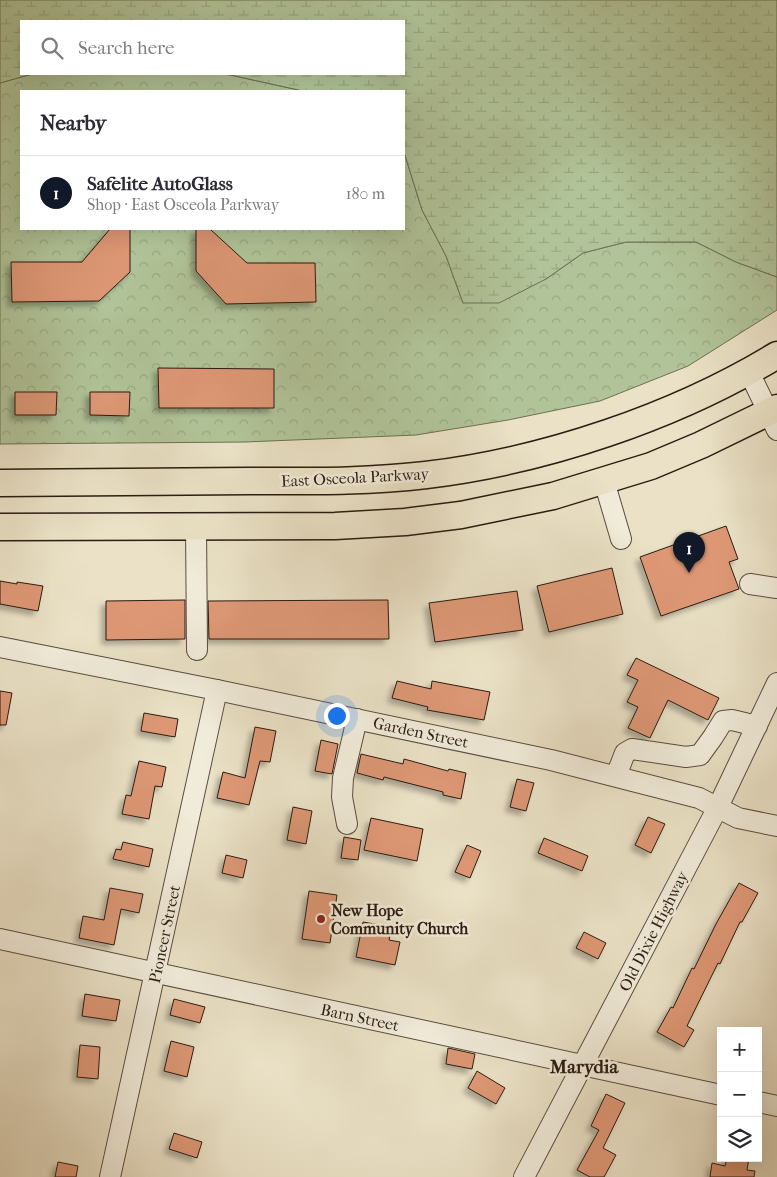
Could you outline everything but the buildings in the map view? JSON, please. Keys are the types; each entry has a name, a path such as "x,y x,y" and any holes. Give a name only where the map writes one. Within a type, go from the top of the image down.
{"main road":[{"name":"East Osceola Parkway","path":"0,483 364,480 426,475 486,466 545,452 609,432 676,407 749,372 777,356"},
{"path":"0,527 335,526 405,522 461,515 553,496 604,481 651,466 774,417"}],"street":[{"path":"749,372 774,417"},
{"path":"604,481 621,539"},
{"path":"196,526 197,650"},
{"path":"750,584 777,588"},
{"name":"Garden Street","path":"0,648 217,690 551,760 699,798 718,806 738,818 777,826"},
{"name":"Old Dixie Highway","path":"524,1177 584,1066 718,806 777,683"},
{"name":"Pioneer Street","path":"110,1177 217,690"},
{"path":"347,824 342,797 343,778 357,719"},
{"path":"616,776 625,753 632,749 686,757 700,755 722,721 732,720 757,726"},
{"name":"Barn Street","path":"0,939 717,1093"},
{"path":"762,1103 777,1106"}],"green space":[{"path":"0,0 777,0 777,277 736,262 696,242 626,242 583,253 546,279 499,303 463,303 446,256 422,210 405,155 405,90 298,90 231,75 405,75 405,20 20,20 20,75 28,75 0,83"},
{"path":"28,75 231,75 298,90 20,90 20,230 405,230 405,155 422,210 446,256 463,303 546,279 583,253 626,242 696,242 736,262 777,277 777,310 688,366 600,401 508,420 416,435 245,442 0,444 0,83"}],"place":[{"name":"Safelite AutoGlass","path":"689,573"},
{"name":"New Hope Community Church","path":"321,919"}],"district":[{"name":"Marydia","path":"584,1066"}]}
